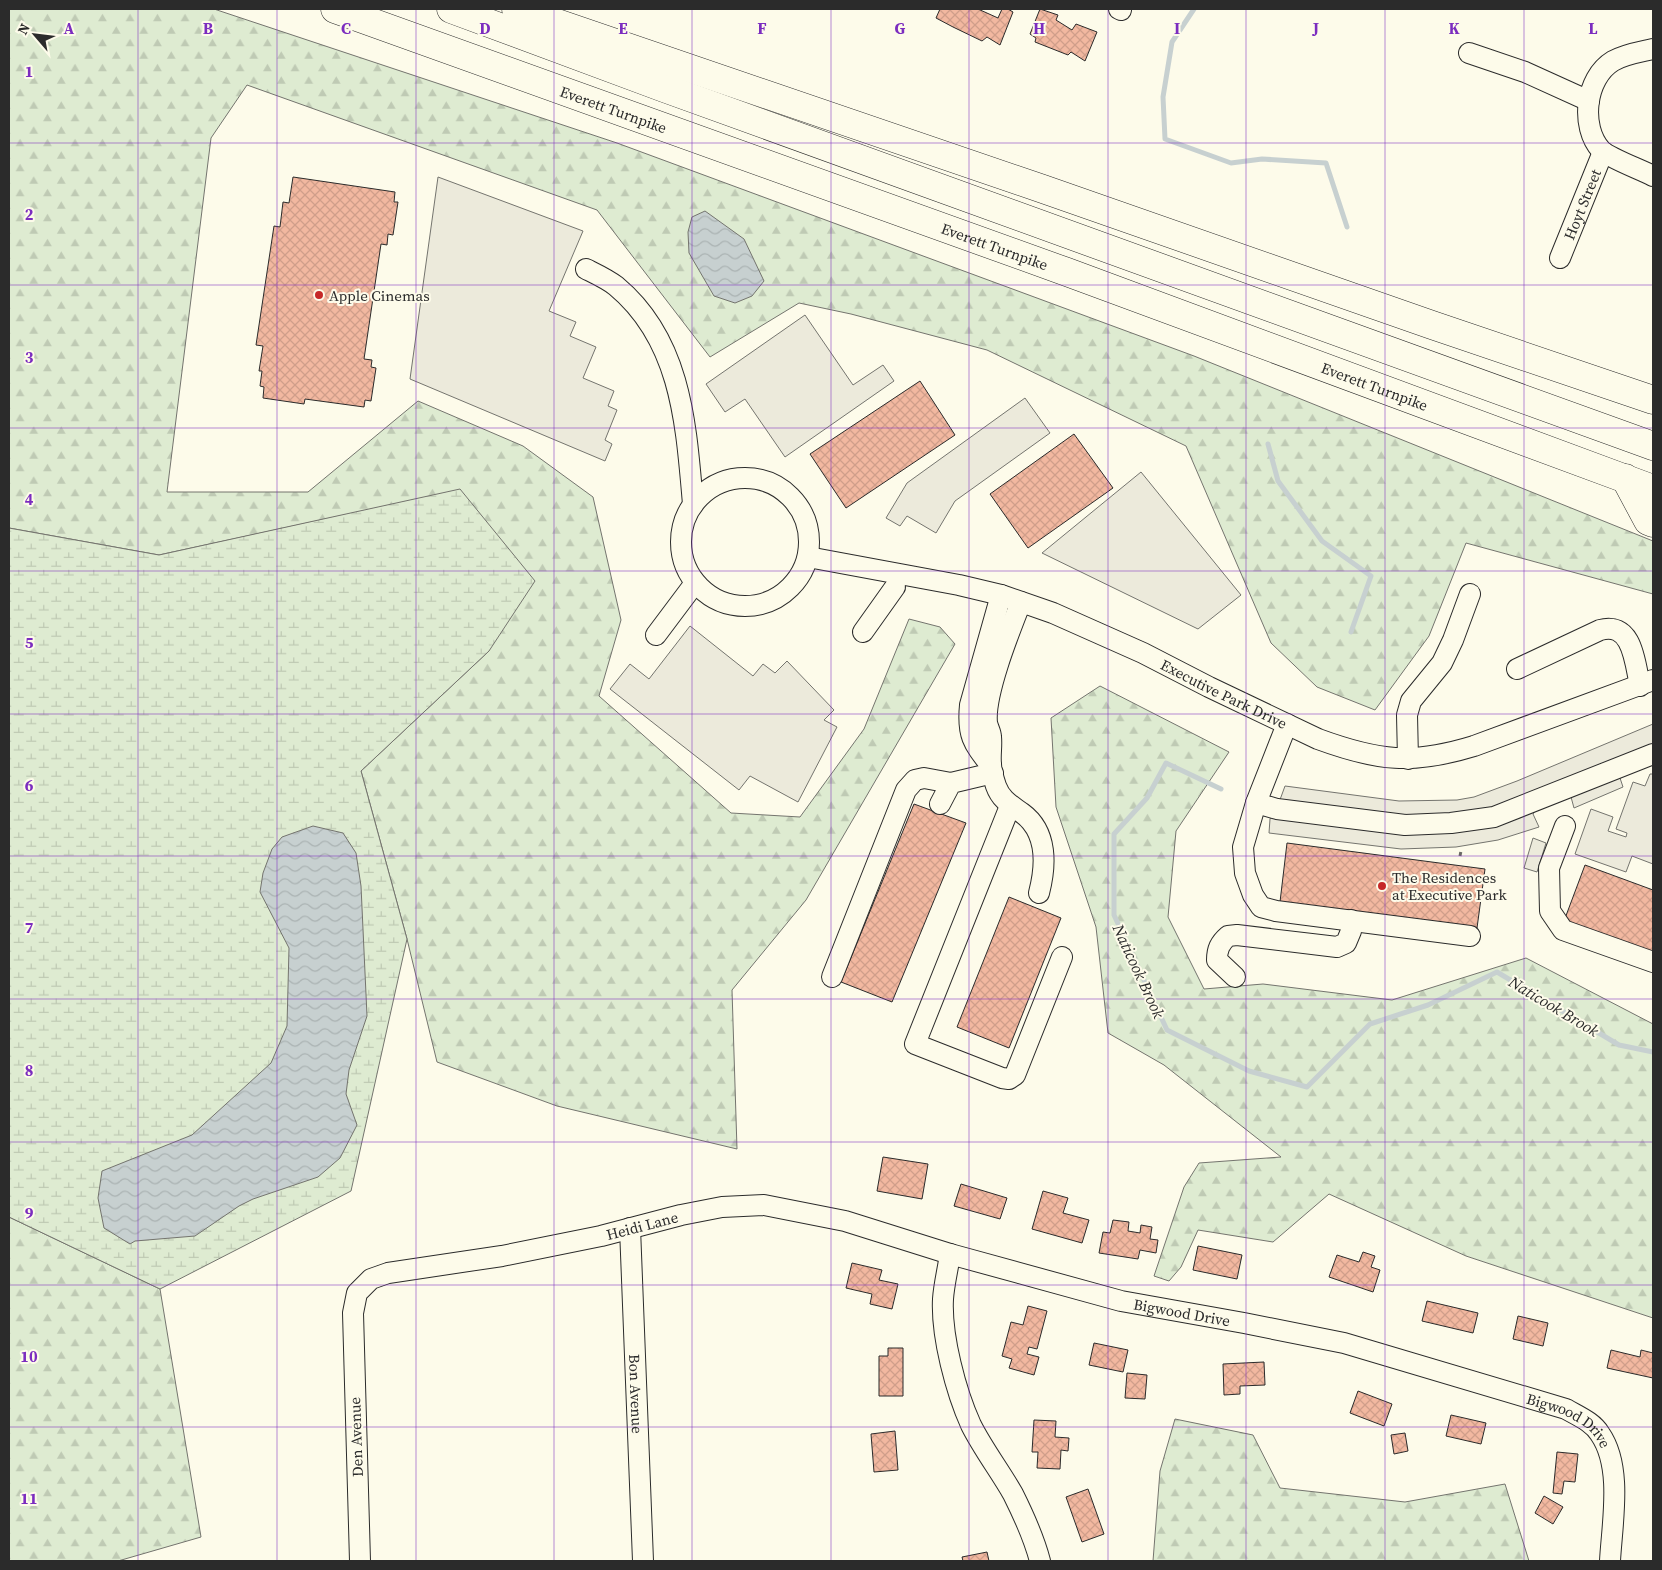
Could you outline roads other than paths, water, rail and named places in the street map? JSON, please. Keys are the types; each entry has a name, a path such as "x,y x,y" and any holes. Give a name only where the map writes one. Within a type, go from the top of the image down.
{"highway":[{"name":"Everett Turnpike","path":"335,9 1067,272 1653,489"},
{"path":"451,9 1653,446"},
{"path":"516,9 1043,188 1432,325 1653,400"},
{"path":"1625,478 1648,521 1653,523"}],"street":[{"name":"Hoyt Street","path":"1653,49 1628,54 1611,62 1601,73 1594,86 1588,101 1587,116 1589,129 1595,142 1603,152 1653,176"},
{"path":"1469,53 1525,72 1588,101"},
{"name":"Hoyt Street","path":"1560,258 1603,152"},
{"path":"586,269 614,284 635,303 652,326 665,351 674,373 682,408 693,504"},
{"path":"751,478 769,482 792,498 802,512 808,530 810,539 808,557 801,575 788,591 775,600 745,607 729,605 710,597 695,582 687,570 681,544 682,530 686,516 693,504 710,488 731,479 751,478"},
{"name":"Executive Park Drive","path":"808,557 959,585 1022,602 1120,642 1318,739 1348,750 1379,757 1408,759 1447,754 1649,685"},
{"path":"656,635 695,582"},
{"path":"863,632 895,587"},
{"path":"1408,759 1406,715 1411,702 1442,663 1453,640 1470,594"},
{"path":"992,769 973,742 969,716 970,706 1001,595"},
{"path":"1022,602 1000,661 988,704 987,722 991,737 992,769 1001,797 1031,821 1042,841 1043,872 1038,893"},
{"path":"1517,669 1608,628 1617,630 1625,636 1649,685"},
{"path":"1286,724 1256,803 1243,847 1245,873 1253,895 1261,907 1276,911 1470,936"},
{"path":"1256,803 1277,809 1405,825 1451,823 1494,817 1653,754"},
{"path":"832,977 906,790 915,780 924,778 951,783 992,769"},
{"path":"940,804 951,783"},
{"path":"1010,806 916,1044 1002,1078 1009,1079 1015,1075 1062,957"},
{"path":"1565,826 1548,868 1550,911 1558,924 1563,930 1653,962"},
{"path":"1236,977 1217,960 1217,952 1221,943 1228,936 1237,935 1337,947 1346,943 1351,932 1351,920"},
{"name":"Heidi Lane","path":"353,1313 357,1293 371,1279 388,1273 502,1256 601,1236 681,1214 722,1207 764,1205 845,1221 950,1254"},
{"name":"Bon Avenue","path":"630,1228 643,1561"},
{"path":"950,1254 943,1300 944,1325 952,1368 972,1426 1013,1494 1029,1528 1040,1561"},
{"name":"Bigwood Drive","path":"950,1254 1121,1301 1344,1343 1566,1409 1584,1419 1599,1432 1609,1451 1614,1490 1610,1561"},
{"name":"Den Avenue","path":"353,1313 360,1561"}],"water":[{"path":"705,211 744,239 764,281 752,296 735,303 714,296 689,253 688,232 692,217"},
{"path":"313,826 343,833 356,853 361,886 367,1016 349,1070 346,1094 357,1125 340,1158 318,1177 253,1199 239,1206 195,1236 135,1241 130,1244 104,1228 98,1198 102,1171 192,1135 271,1063 287,1026 289,948 260,892 263,873 272,849 282,837"}],"waterway":[{"name":"Naticook Brook","path":"1194,9 1172,42 1163,97 1165,139 1231,163 1262,159 1326,163 1347,227"},
{"name":"Naticook Brook","path":"1268,444 1278,481 1322,541 1371,576 1351,632"},
{"name":"Naticook Brook","path":"1221,789 1166,763 1147,798 1114,834 1114,915 1167,1030 1249,1071 1307,1087 1370,1024 1428,1005 1497,972 1619,1045 1653,1052"}],"place":[{"name":"Apple Cinemas","path":"319,295"},
{"name":"The Residences at Executive Park","path":"1382,886"}]}
